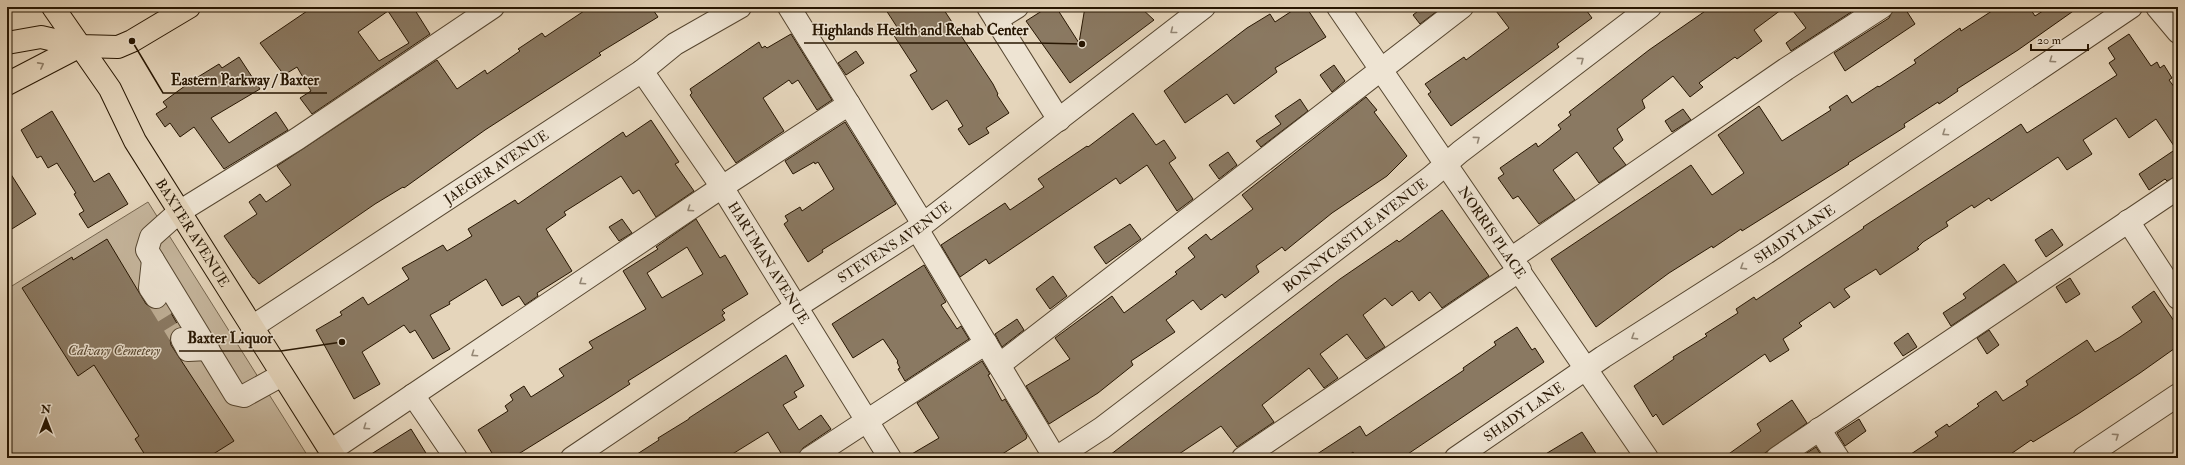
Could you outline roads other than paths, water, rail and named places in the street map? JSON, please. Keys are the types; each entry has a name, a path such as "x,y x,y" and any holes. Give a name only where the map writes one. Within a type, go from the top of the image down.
{"main road":[{"name":"BAXTER AVENUE","path":"53,7 110,89 136,141 179,212 333,454"},
{"path":"7,43 41,37 80,46 118,47 132,41 189,7"},
{"path":"7,84 80,46"}],"street":[{"path":"282,375 244,396 236,394 147,250 151,237 179,212 297,139 493,7"},
{"name":"JAEGER AVENUE","path":"252,327 642,71 675,44 740,7"},
{"path":"788,7 849,104 999,366 1047,441 1056,458"},
{"path":"1017,7 992,14 1059,120"},
{"name":"STEVENS AVENUE","path":"572,458 796,307 920,227 1204,7"},
{"name":"NORRIS PLACE","path":"1338,7 1447,163 1647,458"},
{"path":"999,366 1462,7"},
{"name":"BONNYCASTLE AVENUE","path":"1056,458 1108,423 1431,177 1447,163 1650,7"},
{"path":"1244,458 1779,74 1882,7"},
{"name":"SHADY LANE","path":"1456,458 1586,369 1766,253 2131,7"},
{"path":"2157,7 2178,32"},
{"name":"HARTMAN AVENUE","path":"642,71 722,187 890,458"},
{"path":"333,454 413,395 722,187 849,104"},
{"path":"1777,458 2178,188"},
{"path":"2128,221 2178,298"},
{"path":"153,260 150,288 156,297"},
{"path":"182,339 188,350 208,349"},
{"path":"810,458 986,343"},
{"path":"413,395 456,458"},
{"path":"2084,458 2178,395"},
{"path":"1819,430 1838,458"}],"tunnel":[{"path":"156,297 182,339"}],"place":[{"name":"Eastern Parkway / Baxter","path":"132,41"},
{"name":"Highlands Health and Rehab Center","path":"1082,44"},
{"name":"Baxter Liquor","path":"342,342"}],"park label":[{"name":"Calvary Cemetery","path":"114,350"}]}
